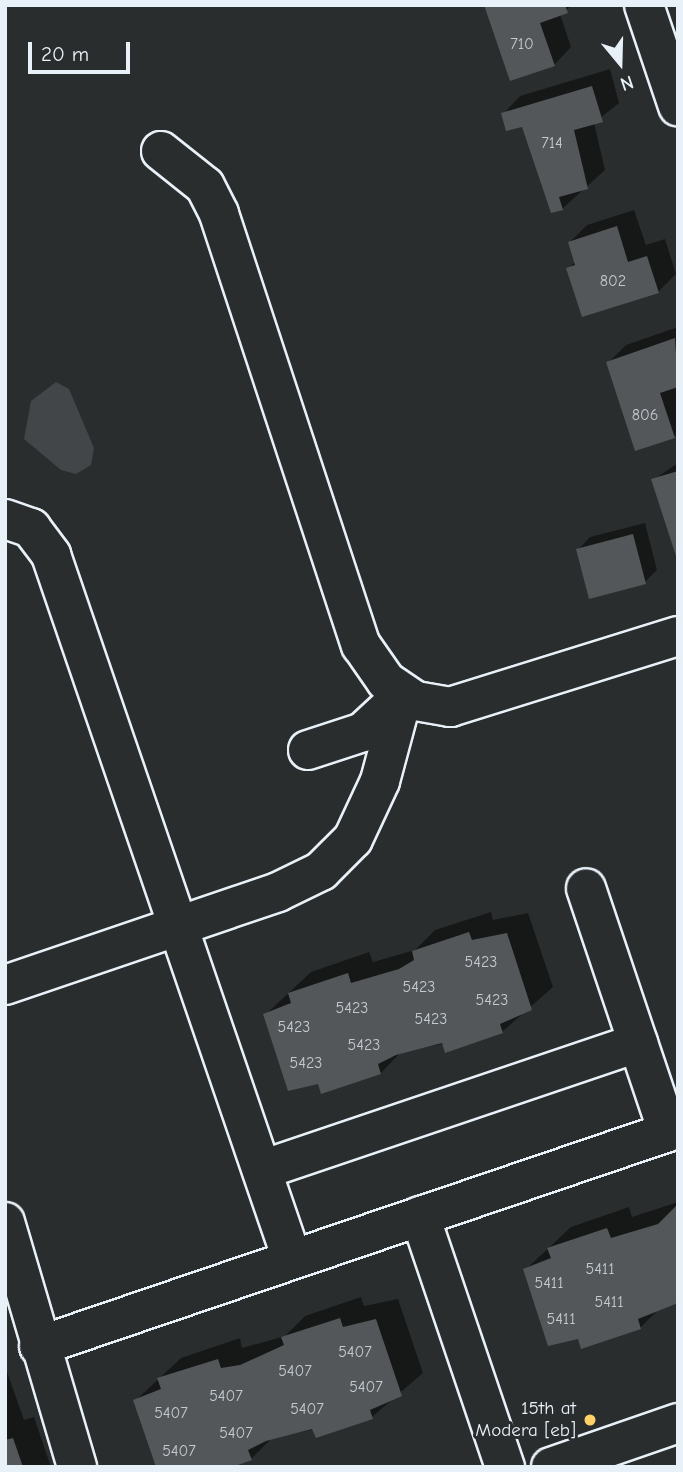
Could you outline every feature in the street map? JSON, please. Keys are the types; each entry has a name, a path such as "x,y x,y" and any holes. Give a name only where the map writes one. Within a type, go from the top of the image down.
{"street":[{"path":"644,5 678,106"},
{"path":"161,151 205,186 219,214 361,646 403,695 432,706 482,702 678,636"},
{"path":"5,519 31,528 51,555 292,1259"},
{"path":"308,750 363,732 403,695"},
{"path":"5,985 278,892 321,871 353,839 380,781 403,695"},
{"path":"39,1346 668,1132 586,888"},
{"path":"262,1170 638,1043"},
{"path":"420,1216 505,1467"},
{"path":"5,1222 15,1296 39,1346 77,1467"},
{"path":"551,1467 678,1423"}],"shaded area":[{"path":"56,382 69,389 94,448 91,465 76,474 61,470 24,439 31,401"}],"building":[{"path":"484,5 565,5 568,13 540,23 555,66 510,81"},
{"path":"592,86 603,122 574,130 588,189 559,197 563,210 551,213 522,127 506,131 501,113"},
{"path":"617,226 628,262 647,256 659,293 582,317 566,268 575,265 568,242"},
{"path":"675,338 678,387 660,393 675,438 635,451 606,362"},
{"path":"678,471 678,559 677,559 651,479"},
{"path":"633,534 646,584 589,599 576,549"},
{"path":"469,932 472,940 507,933 532,1010 500,1024 503,1033 445,1053 442,1043 396,1055 378,1064 381,1074 321,1094 318,1084 288,1091 263,1014 291,1003 288,993 348,973 351,983 399,969 414,960 412,951"},
{"path":"678,1204 678,1303 638,1319 641,1329 581,1349 578,1339 548,1346 523,1269 551,1258 547,1248 607,1228 611,1238 658,1224"},
{"path":"340,1318 343,1327 376,1319 402,1396 370,1410 373,1419 316,1438 312,1429 266,1441 248,1450 252,1460 232,1467 156,1467 133,1400 161,1389 157,1378 218,1359 221,1368 240,1365 284,1345 281,1337"},
{"path":"13,1438 23,1467 5,1467 5,1440"}],"place":[{"name":"15th at Modera [eb]","path":"590,1420"}]}
